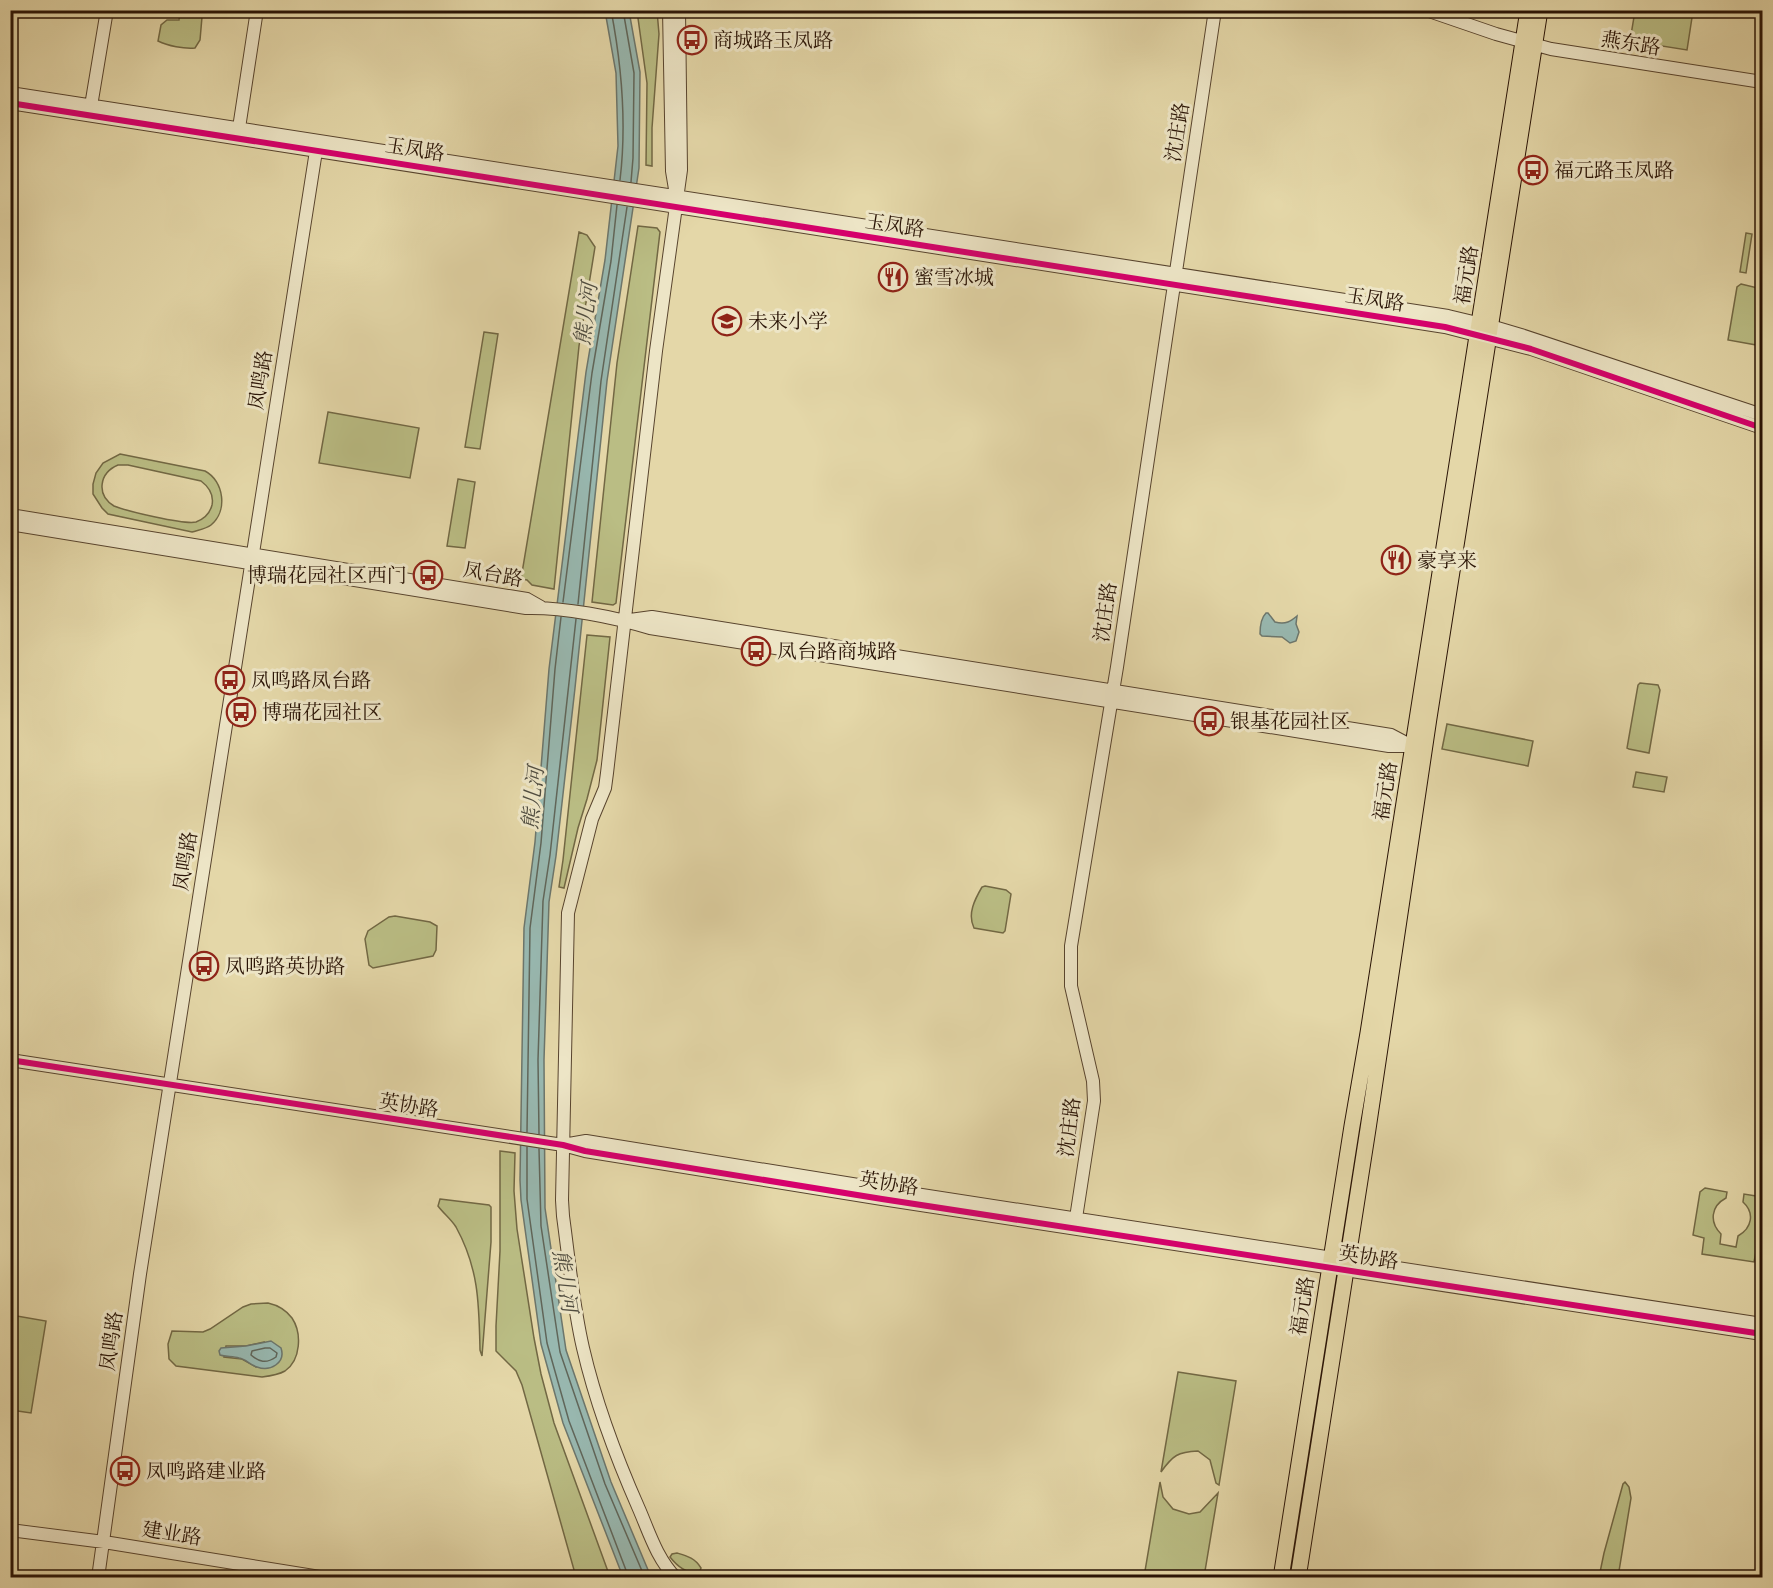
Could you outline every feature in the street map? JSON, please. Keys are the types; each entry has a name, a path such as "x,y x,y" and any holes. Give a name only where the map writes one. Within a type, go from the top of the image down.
{"main road":[{"name":"福元路","path":"1528,10 1529,44"},
{"name":"福元路","path":"1281,1578 1413,746 1484,330 1529,44 1540,10"},
{"name":"福元路","path":"1298,1578 1429,718 1484,330"}],"street":[{"path":"91,106 107,10"},
{"path":"239,128 257,10"},
{"path":"669,10 672,171 676,202"},
{"path":"676,1578 663,1562 654,1545 610,1442 583,1348 563,1216 559,1144 568,914 589,830 608,773 656,351 681,170 679,10"},
{"name":"沈庄路","path":"1076,1218 1094,1091 1071,986 1071,946 1112,696 1215,10"},
{"name":"燕东路","path":"1426,10 1529,44 1570,53 1762,82"},
{"name":"玉凤路","path":"10,93 239,128 676,202 1175,279 1448,316 1531,349 1762,428"},
{"name":"玉凤路","path":"10,104 316,151 598,189"},
{"name":"凤鸣路","path":"99,1578 133,1322 316,151"},
{"name":"玉凤路","path":"1484,330 1762,415"},
{"name":"凤台路","path":"10,515 252,558"},
{"name":"凤台路","path":"10,524 527,599 542,608 626,621 652,617 1112,696 1391,735 1413,746"},
{"name":"英协路","path":"10,1060 559,1144 585,1151 849,1194 1330,1262"},
{"name":"英协路","path":"559,1144 586,1141 1076,1218 1762,1334"},
{"name":"英协路","path":"1347,1265 1762,1324"},
{"name":"建业路","path":"10,1530 104,1542 326,1578"}],"green space":[{"path":"180,11 199,13 202,17 200,40 195,48 176,47 158,41 161,25 167,20 179,20"},
{"path":"637,11 657,11 659,34 652,128 652,166 646,165 647,83"},
{"path":"1635,11 1693,11 1687,50 1630,41"},
{"path":"638,226 657,228 660,232 616,603 613,605 592,602 617,363"},
{"path":"579,232 587,235 595,247 579,346 554,589 532,585 527,580 521,579"},
{"path":"1746,233 1752,234 1746,273 1740,272"},
{"path":"1741,284 1762,289 1762,346 1728,340 1737,287"},
{"path":"484,332 498,334 480,449 465,447"},
{"path":"328,412 419,428 410,478 319,463"},
{"path":"120,454 205,471 220,489 222,504 220,512 211,525 192,532 108,514 93,494 96,473 103,463","holes":["118,465 128,465 201,481 212,495 210,511 202,519 190,522 155,517 114,506 104,496 102,484 107,473 112,469"]},
{"path":"458,479 475,482 465,548 447,546"},
{"path":"587,635 610,637 597,760 564,888 559,887"},
{"path":"1640,683 1658,685 1660,690 1649,753 1627,748"},
{"path":"1447,724 1533,741 1528,766 1442,749"},
{"path":"1636,772 1667,777 1664,792 1633,787"},
{"path":"982,887 1006,890 1011,894 1003,933 974,928 972,923 973,907"},
{"path":"389,917 430,922 437,926 436,950 433,956 373,968 369,965 365,939 368,931"},
{"path":"500,1151 515,1153 514,1191 517,1229 541,1374 554,1423 610,1577 576,1577 522,1385 516,1371 496,1351 500,1251"},
{"path":"1705,1188 1727,1192 1726,1198 1717,1205 1713,1219 1721,1234 1720,1244 1736,1247 1738,1236 1749,1225 1750,1220 1749,1211 1743,1202 1744,1194 1762,1197 1762,1222 1754,1262 1702,1254 1704,1238 1693,1235 1700,1192"},
{"path":"440,1199 491,1207 491,1242 482,1356 478,1302 469,1257 456,1227 438,1206"},
{"path":"268,1303 284,1310 292,1318 297,1331 298,1346 294,1360 285,1371 262,1377 176,1366 169,1359 168,1344 172,1331 203,1332 251,1304","holes":["264,1342 256,1367 242,1359 224,1357 226,1346 246,1346"]},
{"path":"11,1315 46,1321 31,1413 11,1410"},
{"path":"1178,1372 1236,1381 1219,1485 1216,1483 1210,1460 1198,1451 1185,1452 1176,1456 1161,1472"},
{"path":"1160,1482 1163,1497 1173,1509 1189,1514 1200,1512 1218,1493 1204,1577 1144,1577"},
{"path":"1625,1482 1629,1487 1631,1498 1618,1577 1599,1577 1604,1553"},
{"path":"677,1553 696,1562 701,1568 699,1573 682,1569 670,1557"}],"water":[{"path":"605,11 629,11 640,72 639,168 607,381 575,688 549,902 544,1060 545,1208 566,1350 611,1482 651,1577 623,1577 563,1423 541,1344 520,1180 524,928 535,842 549,669 586,372 605,260 618,146 616,73"},
{"path":"1266,613 1279,623 1288,622 1297,616 1296,624 1299,632 1296,641 1290,643 1282,637 1262,636 1261,626"},
{"path":"271,1341 281,1348 282,1353 276,1365 267,1368 220,1355 219,1351 221,1348"}],"cycle path":[{"path":"10,103 1445,327 1531,349 1762,428"},
{"path":"10,1060 563,1145 585,1151 882,1199 1762,1334"}],"place":[{"name":"商城路玉凤路","path":"692,40"},
{"name":"福元路玉凤路","path":"1533,170"},
{"name":"蜜雪冰城","path":"893,277"},
{"name":"未来小学","path":"727,321"},
{"name":"豪享来","path":"1396,560"},
{"name":"博瑞花园社区西门","path":"428,575"},
{"name":"凤台路商城路","path":"756,651"},
{"name":"凤鸣路凤台路","path":"230,680"},
{"name":"博瑞花园社区","path":"241,712"},
{"name":"银基花园社区","path":"1209,721"},
{"name":"凤鸣路英协路","path":"204,966"},
{"name":"凤鸣路建业路","path":"125,1471"}],"water label":[{"name":"熊儿河","path":"586,314"},
{"name":"熊儿河","path":"533,798"},
{"name":"熊儿河","path":"565,1281"}]}
